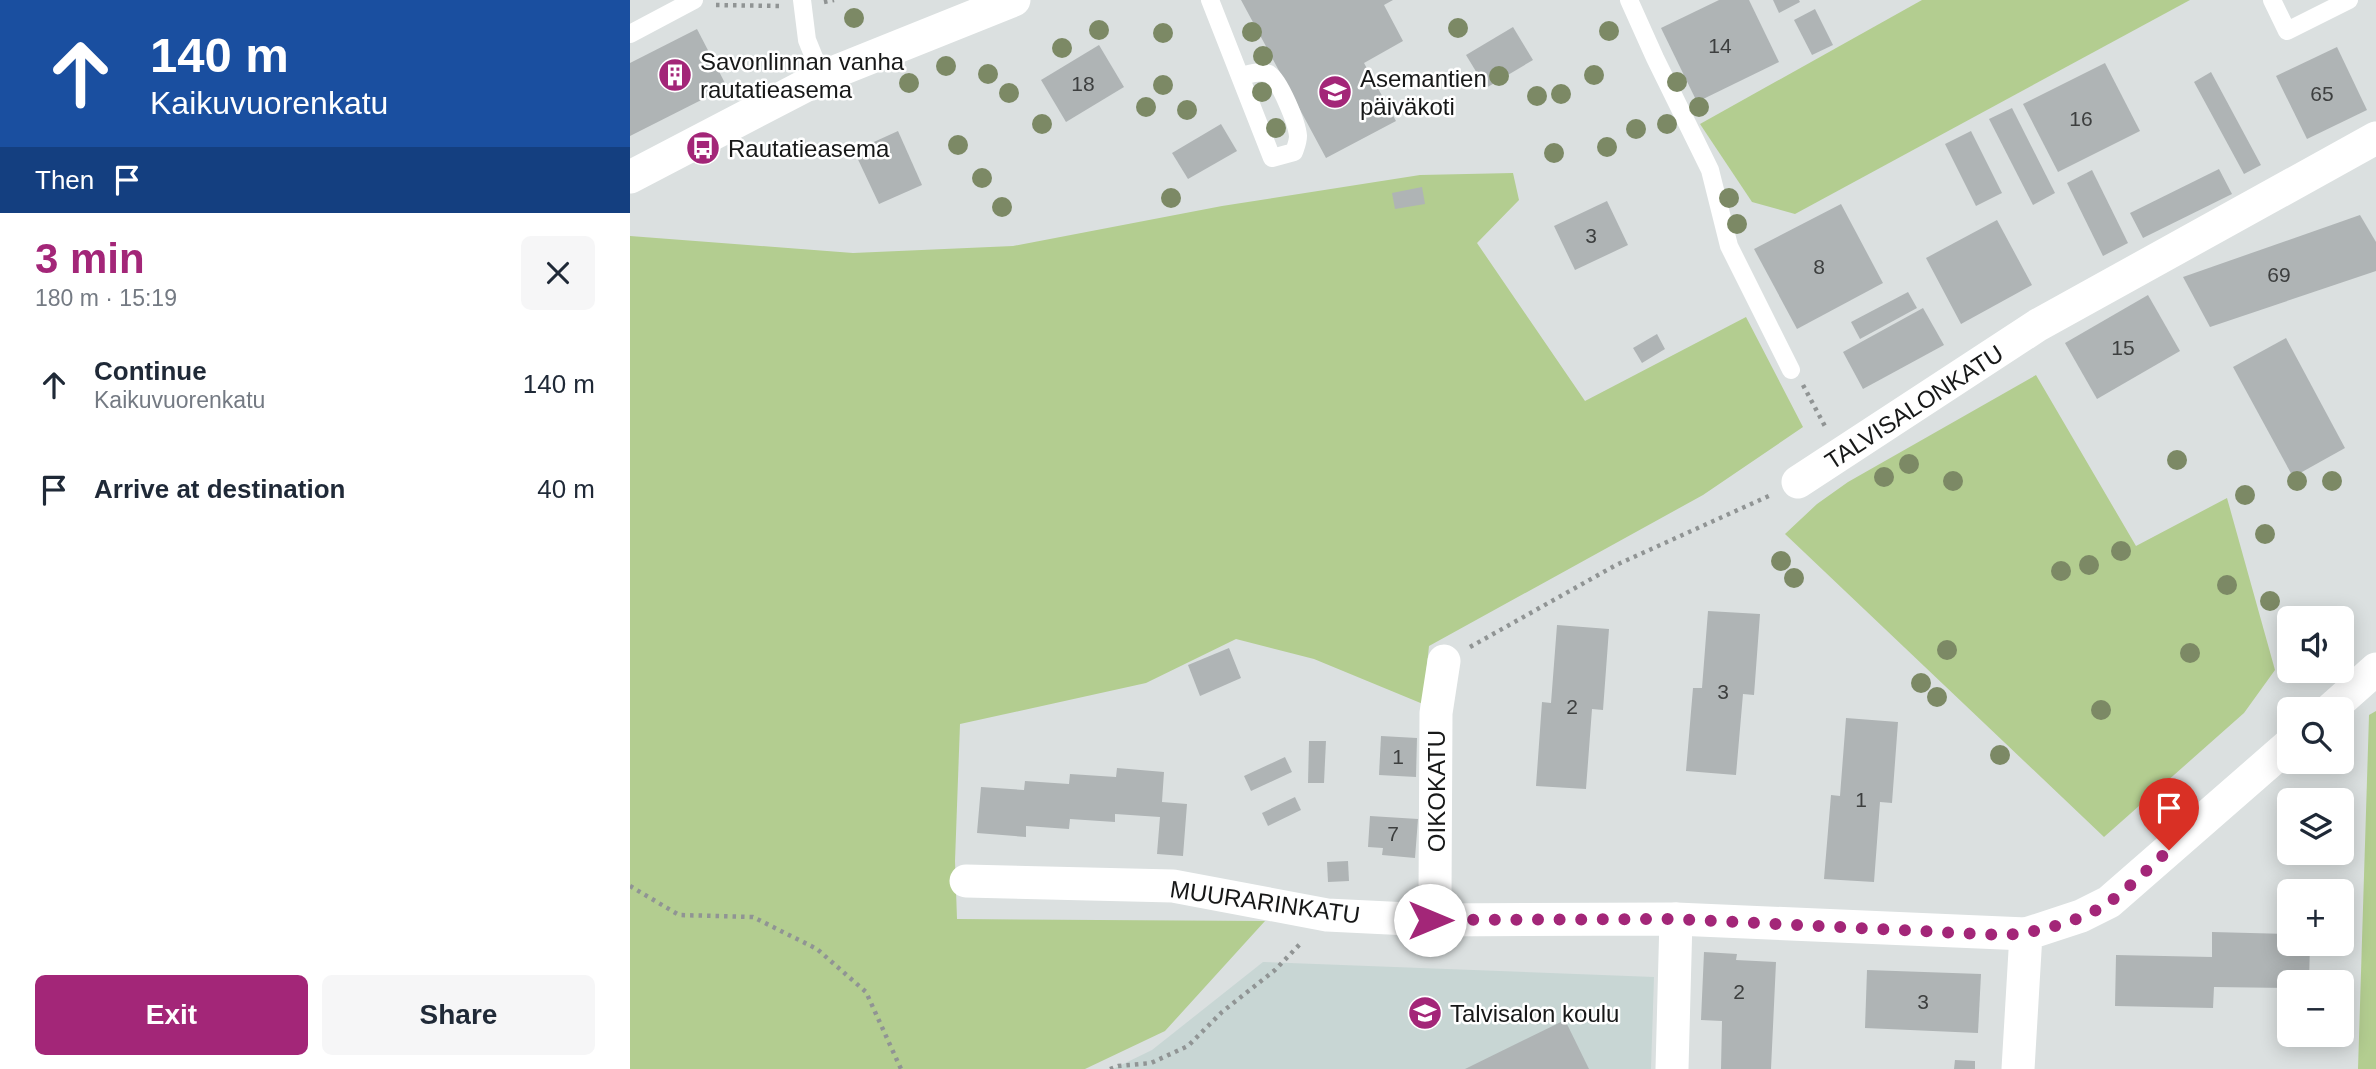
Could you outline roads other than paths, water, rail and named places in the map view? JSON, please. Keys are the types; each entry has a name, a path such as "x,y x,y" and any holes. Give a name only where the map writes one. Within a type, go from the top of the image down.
{"street":[{"path":"630,177 822,77 1014,0"},
{"name":"TALVISALONKATU","path":"1798,482 2038,325 2376,138"},
{"name":"OIKOKATU","path":"1430,920 1435,896 1436,713 1444,661"},
{"path":"2344,697 2376,669"},
{"name":"MUURARINKATU","path":"966,881 1173,886 1327,915 1430,920 1676,919 2026,934 2081,916 2109,902 2277,755"},
{"path":"1672,1069 1676,919"},
{"path":"2018,1069 2026,934"}],"lane":[{"path":"1210,0 1272,158 1294,152 1298,143 1298,132 1279,84 1268,74 1258,72 1241,76"},
{"path":"1629,0 1710,170 1729,246 1791,370"},
{"path":"2272,0 2287,31 2349,0"},
{"path":"630,34 691,2"},
{"path":"803,3 807,40 822,77"}],"place":[{"name":"Savonlinnan vanha rautatieasema","path":"675,75"},
{"name":"Asemantien päiväkoti","path":"1335,92"},
{"name":"Rautatieasema","path":"703,148"},
{"name":"Talvisalon koulu","path":"1425,1013"}]}
